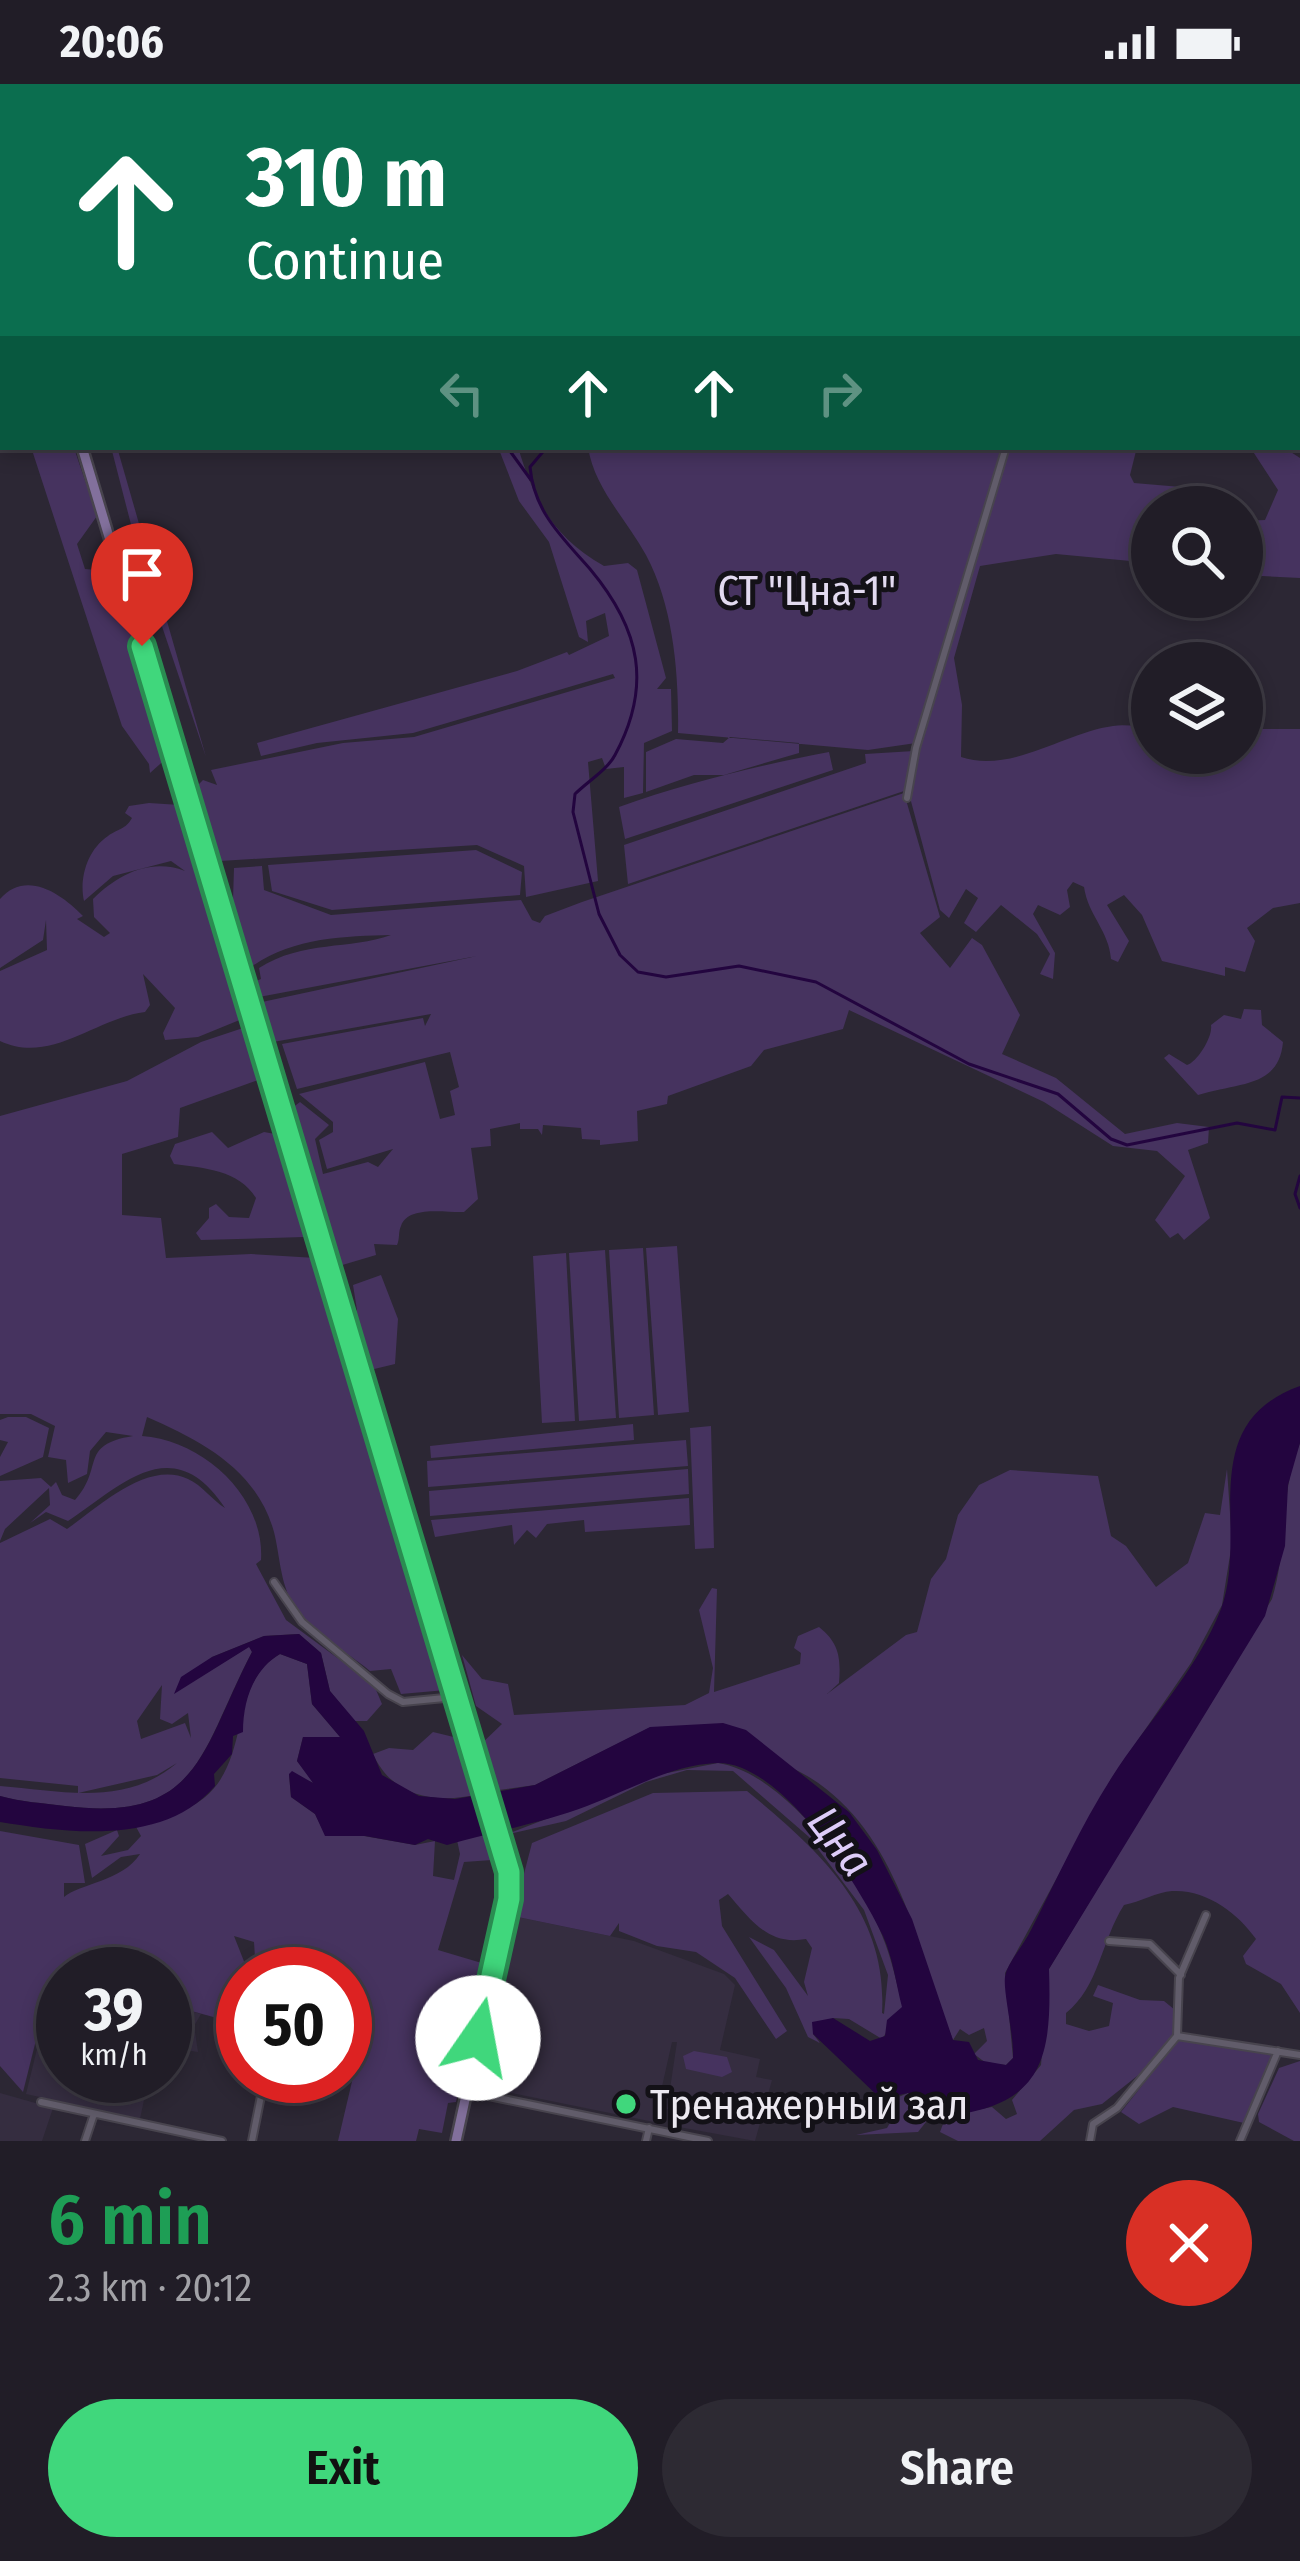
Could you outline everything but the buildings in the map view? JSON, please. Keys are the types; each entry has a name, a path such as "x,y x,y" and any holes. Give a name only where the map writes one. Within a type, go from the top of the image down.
{"main road":[{"path":"83,450 503,1847 509,1899 456,2141"}],"street":[{"path":"907,798 916,748 1005,450"},
{"path":"274,1582 302,1622 388,1694 403,1702 459,1697"},
{"path":"1090,2141 1094,2124 1117,2108 1177,2036 1181,1975 1206,1915"},
{"path":"1109,1941 1150,1944 1181,1975"},
{"path":"1177,2036 1300,2055"},
{"path":"1240,2141 1278,2051"},
{"path":"474,2093 708,2141"},
{"path":"45,2103 222,2141"},
{"path":"252,2141 260,2103"},
{"path":"85,2141 94,2114"},
{"path":"646,2141 649,2128"}],"shaded area":[{"path":"513,1916 634,1941 724,1974 735,1985 720,2050 760,2059 756,2077 772,2080 755,2141 679,2127 682,2113 667,2109 677,2042 672,2042 654,2122 478,2086 507,1974 502,1972"},
{"path":"192,2011 201,2014 194,2026 198,2052 192,2051"},
{"path":"36,2053 36,2096 26,2094"},
{"path":"0,2093 53,2108 42,2141 0,2141"},
{"path":"67,2103 143,2103 140,2119"}],"green space":[{"path":"32,450 75,450 97,516 77,544 85,569 108,571 117,581 169,756 150,773 149,764 122,726"},
{"path":"112,450 118,450 206,757 142,567"},
{"path":"499,450 519,450 539,501 571,543 604,566 628,563 637,570 666,678 657,689 671,689 672,731 644,743 643,793 624,798 624,767 606,769 602,758 588,762 598,881 526,897 524,866 477,845 220,861 196,787 203,780 217,785 211,770 343,743 414,737 615,678 613,674 413,733 317,743 261,756 257,743 517,671 609,636 605,613 586,621 588,642 579,637 549,542 519,501"},
{"name":"СТ \"Цна-1\"","path":"589,450 1002,450 916,743 868,750 678,733 676,665 663,597 646,555 591,462"},
{"path":"1008,450 1136,450 1130,475 1134,483 1169,486 1131,486 1131,561 1056,554 980,566 954,658 962,705 961,757 999,760 1122,725 1131,726 1131,774 1263,774 1263,729 1300,729 1300,903 1273,908 1247,928 1255,941 1245,972 1225,967 1225,976 1162,961 1142,915 1124,895 1107,905 1129,941 1118,962 1111,959 1084,887 1073,882 1067,890 1070,907 1060,915 1038,905 1033,914 1055,953 1053,979 1040,974 1050,954 1037,934 1001,905 976,932 964,923 978,898 966,889 949,918 940,910 908,790"},
{"path":"1252,450 1288,450 1300,458 1300,578 1263,576 1265,520 1278,490"},
{"path":"730,737 799,743 799,753 724,775 694,775 646,792 646,752 676,739 723,743"},
{"path":"914,751 904,791 628,884 624,845 866,763 865,754"},
{"path":"829,752 833,770 625,839 619,807 724,775"},
{"path":"904,793 940,917 920,933 950,968 972,938 982,945 1020,1015 1002,1054 1056,1078 1125,1134 1177,1123 1209,1127 1208,1143 1188,1150 1210,1218 1184,1240 1178,1233 1170,1238 1155,1220 1185,1176 1157,1151 1113,1146 1044,1102 849,1010 843,1029 764,1050 751,1066 668,1096 667,1104 637,1111 638,1141 600,1145 600,1140 582,1139 581,1128 543,1125 542,1135 538,1129 520,1129 520,1123 490,1129 491,1146 471,1148 478,1199 464,1212 411,1215 401,1226 397,1245 374,1244 376,1255 339,1266 335,1263 292,1108 300,1102 329,1125 315,1139 323,1174 368,1162 378,1167 393,1149 327,1169 319,1140 333,1132 333,1122 299,1094 425,1062 440,1119 455,1115 450,1091 459,1087 450,1052 297,1089 282,1044 423,1018 425,1026 431,1014 273,1042 262,1002 477,956 259,997 254,982 261,979 259,968 276,959 391,935 297,945 246,971 227,902 233,900 234,868 262,866 264,890 331,915 521,900 532,920 540,923 545,916 582,902"},
{"path":"180,805 184,811 210,899 207,909 222,935 244,1008 242,1019 198,1037 165,1040 163,1033 175,1008 143,974 150,1005 145,1012 55,1044 19,1047 0,1041 0,971 47,950 46,920 43,940 0,968 0,899 21,886 43,888 65,900 83,916 77,919 104,937 110,933 94,917 93,899 103,890 147,868 185,871 171,861 113,876 84,901 84,874 95,849 129,822 132,818 125,813 129,806"},
{"path":"476,850 522,872 520,895 332,910 272,891 268,865"},
{"path":"1244,1009 1261,1010 1262,1025 1283,1042 1280,1057 1265,1076 1198,1095 1164,1058 1169,1054 1191,1063 1207,1042 1211,1025 1224,1015 1241,1019"},
{"path":"246,1027 258,1080 180,1108 178,1137 122,1154 122,1215 161,1218 166,1258 251,1254 316,1258 446,1690 401,1694 391,1669 370,1671 308,1623 289,1596 274,1532 255,1491 225,1460 147,1417 142,1436 187,1448 208,1460 241,1494 260,1537 261,1560 256,1564 286,1620 374,1685 382,1704 367,1721 354,1721 330,1691 321,1653 299,1634 264,1636 212,1657 203,1675 250,1646 252,1652 206,1748 170,1791 144,1803 110,1808 16,1800 0,1796 0,1786 78,1793 78,1786 0,1778 0,1543 50,1519 67,1529 124,1489 156,1476 188,1479 225,1508 206,1484 167,1468 128,1480 68,1521 46,1512 30,1523 50,1505 49,1488 5,1529 0,1541 0,1481 41,1478 51,1487 56,1482 62,1495 75,1500 98,1452 133,1436 106,1432 90,1451 87,1474 68,1483 66,1460 48,1457 55,1426 31,1414 0,1414 0,1116 127,1081 201,1042","holes":["162,1685 160,1719 172,1724 188,1713 191,1738 185,1723 141,1739 137,1721","177,1763 157,1777 136,1786 79,1793 157,1775"]},
{"path":"212,1132 228,1148 264,1132 275,1134 306,1223 304,1237 201,1240 196,1233 209,1218 209,1208 216,1204 229,1217 249,1218 256,1198 230,1176 174,1164 170,1156 175,1144"},
{"path":"677,1246 689,1412 658,1415 646,1248"},
{"path":"643,1248 654,1415 619,1418 609,1250"},
{"path":"605,1250 616,1418 579,1421 569,1253"},
{"path":"566,1253 575,1421 542,1423 533,1256"},
{"path":"381,1275 398,1319 395,1364 366,1371 350,1318 357,1310 353,1285"},
{"path":"26,1417 49,1428 43,1457 0,1476 0,1457 8,1442 0,1440 0,1420"},
{"path":"633,1424 634,1440 431,1458 430,1446"},
{"path":"711,1426 714,1548 695,1549 690,1428"},
{"path":"686,1440 688,1466 428,1487 427,1461"},
{"path":"1300,1443 1300,2013 1281,1984 1246,1964 1243,1956 1256,1939 1240,1920 1197,1894 1160,1893 1124,1905 1093,1977 1066,2013 1066,2024 1089,2031 1109,2026 1113,2003 1093,1996 1098,1985 1140,2000 1164,2001 1175,2010 1173,2035 1146,2069 1102,2104 1074,2110 1040,2141 958,2141 940,2132 946,2116 992,2107 1006,2119 1017,2114 1012,2100 1041,2065 1049,1969 1272,1599 1289,1481"},
{"path":"688,1469 689,1494 430,1516 429,1491"},
{"path":"1227,1469 1232,1543 1222,1605 1191,1663 1111,1779 1005,1973 1013,2058 1006,2065 986,2063 974,2054 987,2041 984,2028 969,2035 960,2029 953,2040 916,1932 885,1861 840,1801 794,1769 651,1727 535,1785 492,1791 478,1747 502,1724 476,1706 462,1655 482,1679 508,1684 514,1715 685,1705 709,1693 713,1668 699,1610 712,1588 717,1589 714,1692 800,1664 801,1653 794,1648 798,1636 819,1627 835,1645 839,1658 839,1683 827,1694 906,1635 917,1632 931,1579 946,1559 958,1515 979,1485 1010,1470 1098,1476 1111,1536 1126,1546 1156,1587 1188,1563 1205,1513 1220,1515"},
{"path":"689,1498 690,1525 585,1532 584,1520 547,1524 536,1538 527,1530 514,1545 512,1525 435,1537 431,1520"},
{"path":"280,1654 307,1664 312,1704 341,1738 303,1737 297,1761 314,1783 289,1774 291,1797 315,1814 326,1836 364,1836 415,1845 435,1841 433,1876 454,1880 460,1854 457,1840 493,1833 502,1889 492,1860 464,1862 438,1950 485,1964 456,2102 448,2103 442,2133 419,2129 416,2141 338,2141 347,2103 372,2103 372,1947 254,1947 254,1942 234,1936 238,1947 216,1947 216,2018 192,2011 192,1947 36,1947 36,2040 23,2092 0,2066 0,1831 79,1845 85,1883 64,1883 64,1897 123,1870 140,1854 121,1857 92,1878 85,1844 117,1830 119,1836 101,1856 128,1850 141,1836 135,1825 204,1798 229,1763 246,1702 264,1667"},
{"path":"433,1732 462,1739 480,1794 432,1797 404,1789 373,1754 389,1748 413,1750"},
{"path":"718,1763 744,1771 795,1808 841,1861 859,1890 885,1943 903,2007 882,2039 849,2019 833,2018 813,2034 820,2043 808,2037 786,1988 749,1937 774,1950 808,1996 804,1982 812,1948 806,1939 781,1939 761,1929 728,1894 719,1900 722,1926 787,2031 776,2039 735,1978 696,1952 657,1946 619,1931 619,1923 610,1936 513,1916 532,1843 653,1793 747,1791 823,1861 861,1914 874,1944 884,2014 888,1975 864,1910 809,1837 733,1771 687,1770 646,1782 566,1821 505,1835 662,1774"},
{"path":"1179,2039 1269,2053 1272,2057 1244,2123 1173,2107 1139,2124 1121,2112"},
{"path":"694,2051 727,2057 732,2072 722,2077 686,2069 683,2056"},
{"path":"1300,2061 1300,2141 1294,2141 1259,2122 1258,2114 1279,2068"},
{"path":"908,2093 934,2112 918,2132 856,2135 887,2128 896,2112 889,2101"}],"water":[{"name":"Цна","path":"1300,1386 1300,1443 1288,1485 1285,1546 1265,1616 1049,1969 1048,2028 1035,2072 1004,2101 979,2110 946,2116 908,2093 881,2099 813,2034 812,2022 833,2018 870,2041 885,2036 887,2020 902,2007 892,1962 872,1914 837,1858 791,1803 742,1768 717,1763 683,1768 570,1812 447,1845 428,1839 415,1845 365,1836 325,1836 315,1814 291,1797 289,1774 292,1771 313,1783 297,1761 303,1737 340,1737 312,1704 307,1664 280,1654 256,1678 243,1732 233,1736 232,1754 214,1774 215,1786 194,1805 142,1827 114,1831 0,1822 0,1796 110,1808 144,1803 170,1791 206,1748 252,1652 249,1647 174,1694 181,1677 212,1657 264,1636 299,1634 321,1653 330,1691 364,1731 382,1775 419,1796 455,1799 535,1785 650,1727 723,1723 746,1730 849,1812 877,1850 912,1919 953,2040 969,2042 978,2060 1006,2065 1013,2058 1006,1972 1101,1795 1211,1632 1228,1579 1235,1453 1246,1426 1267,1404"}],"waterway":[{"path":"509,450 531,480"},
{"path":"544,450 530,467 537,497 551,523 621,614 636,659 637,682 627,730 612,760 575,794 573,812 599,914 620,955 638,972 666,977 739,966 816,982 969,1064 1058,1094 1111,1139 1127,1145 1237,1123 1275,1130 1282,1097 1300,1098"},
{"path":"1300,1176 1295,1194 1300,1208"}],"place":[{"name":"Тренажерный зал","path":"626,2104"}],"route":[{"path":"142,646 509,1872 509,1899 478,2038"}]}
